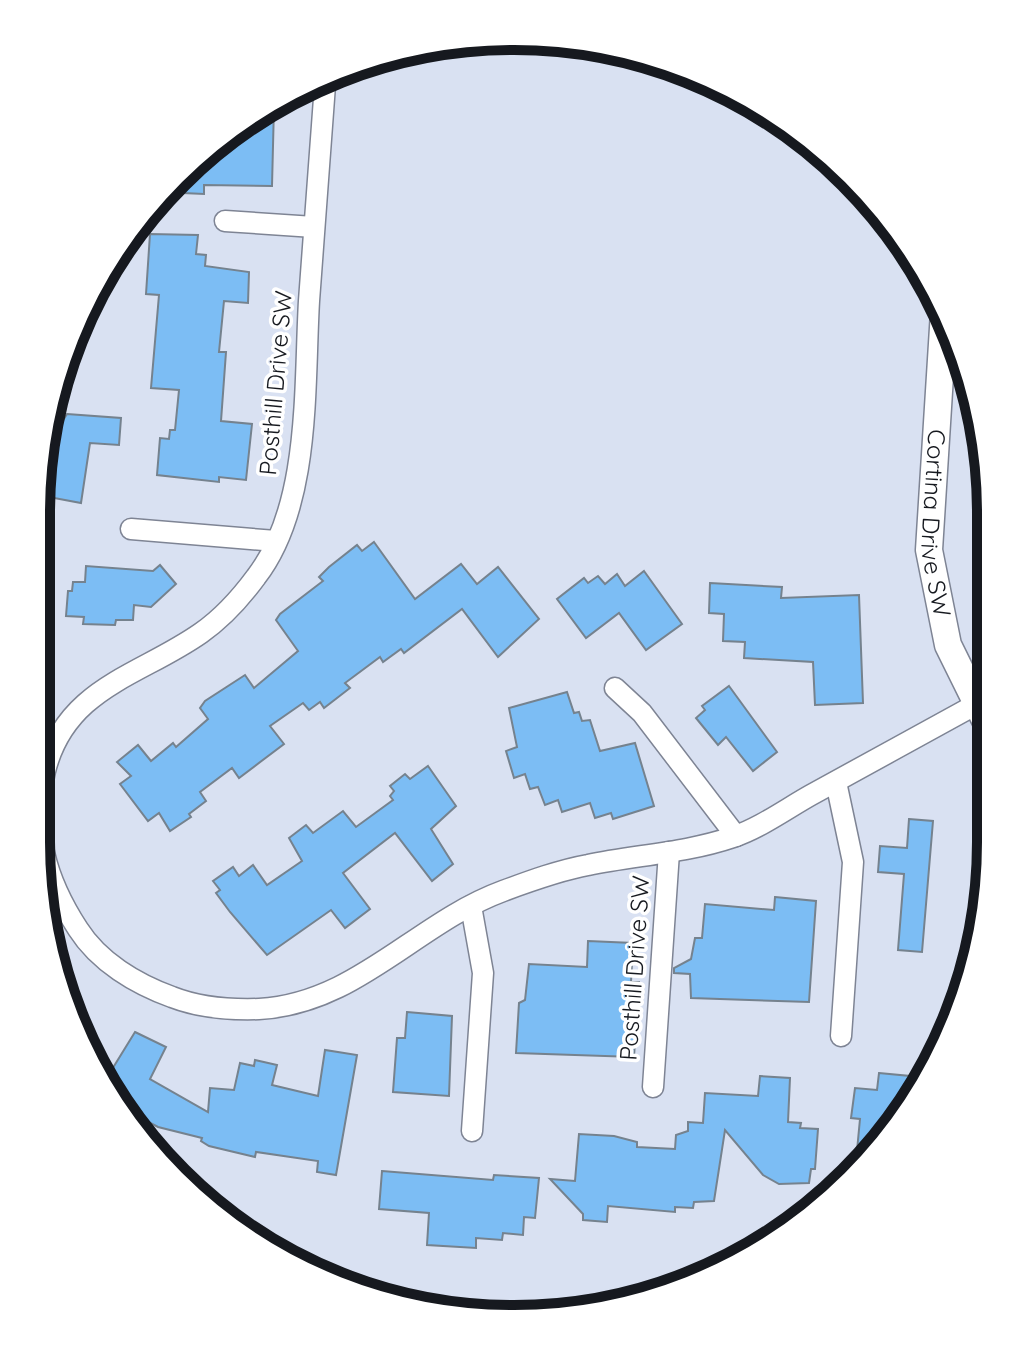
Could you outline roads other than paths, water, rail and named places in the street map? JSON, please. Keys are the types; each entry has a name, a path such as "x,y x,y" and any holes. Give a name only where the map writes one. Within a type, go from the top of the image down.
{"street":[{"name":"Posthill Drive SW","path":"50,760 63,729 86,701 112,681 205,631 256,578 286,520 295,477 325,90"},
{"path":"225,221 314,227"},
{"name":"Cortina Drive SW","path":"942,337 929,550 948,645 977,706"},
{"path":"131,529 276,541"},
{"path":"615,688 642,713 736,836"},
{"name":"Posthill Drive SW","path":"52,882 58,898 86,942 147,988 188,1003 233,1010 283,1007 337,991 387,960 424,932 500,892 582,866 669,852 736,836 836,782 977,716"},
{"path":"836,782 853,862 841,1036"},
{"name":"Posthill Drive SW","path":"653,1087 669,852"},
{"path":"471,906 483,973 472,1131"}]}
